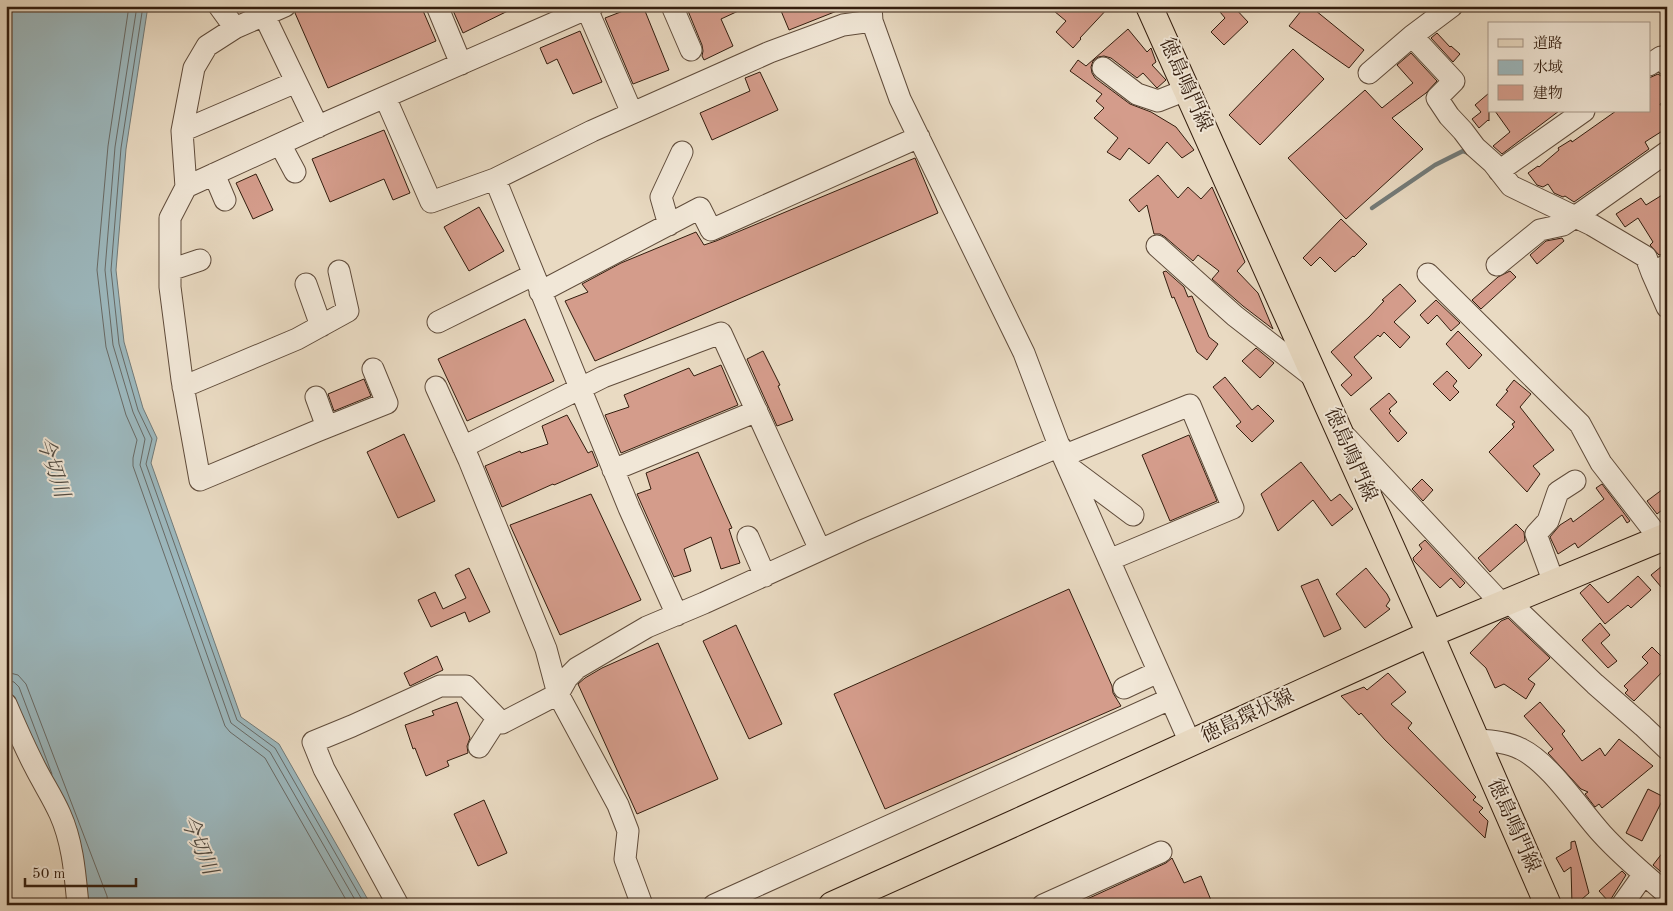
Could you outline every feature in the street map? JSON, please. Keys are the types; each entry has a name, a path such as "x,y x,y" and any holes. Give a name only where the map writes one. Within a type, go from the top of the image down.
{"main road":[{"name":"徳島鳴門線","path":"1149,6 1430,634 1548,905"},
{"name":"徳島環状線","path":"832,905 1430,634 1663,538"}],"street":[{"path":"218,6 235,28"},
{"path":"285,6 235,28 207,46 194,68 182,131 186,187 170,218 170,287 183,388 200,480 387,403 373,369"},
{"path":"437,6 462,64"},
{"path":"672,6 691,50"},
{"path":"1369,73 1412,36 1452,6"},
{"path":"186,187 385,97 590,8 632,113"},
{"path":"385,97 431,202 495,179 592,131 770,52 871,14 900,99 1024,353 1064,456 1188,738"},
{"path":"264,16 318,127"},
{"path":"1412,36 1454,81 1436,98 1463,131 1473,155 1499,171 1511,186 1569,221 1592,226 1621,250 1646,257 1660,269 1667,307"},
{"path":"1650,64 1660,57 1667,65"},
{"path":"1103,68 1137,94 1158,101 1186,90"},
{"path":"182,131 296,82"},
{"path":"1499,171 1583,112"},
{"path":"438,322 536,283 670,225 700,208 711,230 919,137"},
{"path":"280,144 295,172"},
{"path":"670,225 661,197 682,152"},
{"path":"1497,265 1540,230 1569,221 1667,152"},
{"path":"214,174 225,200"},
{"path":"495,179 613,470 677,614"},
{"path":"1157,246 1235,316 1316,379"},
{"path":"170,270 200,260"},
{"path":"183,388 296,348 321,326 348,311 339,271"},
{"path":"1428,274 1580,424 1602,463 1663,538"},
{"path":"306,284 321,326"},
{"path":"463,447 603,377 722,333 820,550"},
{"path":"436,387 463,447 546,649 558,694 618,805 628,832 625,858 642,905"},
{"path":"316,396 328,427"},
{"path":"398,905 324,769 313,742 440,686 466,686 502,723 558,694 567,678 577,668 647,627 820,550 1064,456 1190,405 1233,508 1109,560"},
{"path":"613,470 757,411"},
{"path":"1338,429 1505,603 1667,749"},
{"path":"1064,456 1133,515"},
{"path":"1554,583 1536,534 1548,521 1558,492 1575,481"},
{"path":"748,538 765,576"},
{"path":"1124,688 1158,672"},
{"path":"714,905 1170,698"},
{"path":"6,704 30,758 60,814 68,837 74,864 78,905"},
{"path":"480,747 497,719"},
{"path":"1477,740 1510,744 1528,752 1544,766 1603,835 1667,894"},
{"path":"1043,905 1161,852"},
{"path":"1622,905 1644,874"}],"water":[{"name":"今切川","path":"6,6 148,6 126,149 116,270 124,342 143,408 157,438 151,463 241,717 279,744 371,905 90,905 6,686"}],"building":[{"path":"297,6 421,6 436,41 328,88 295,13"},
{"path":"451,6 518,6 463,33"},
{"path":"636,6 643,6 669,70 633,84 605,18"},
{"path":"686,6 749,6 721,19 733,46 704,60 702,45"},
{"path":"779,6 847,6 847,7 789,30"},
{"path":"1048,6 1110,6 1073,48 1056,32 1066,21"},
{"path":"1226,6 1233,6 1248,22 1224,45 1211,32 1225,18 1220,12"},
{"path":"1305,6 1310,6 1364,50 1349,68 1289,26"},
{"path":"1128,29 1147,52 1151,48 1156,62 1152,65 1166,80 1157,88 1143,73 1137,78 1111,58 1104,56 1098,57 1093,61 1092,73 1095,78 1130,104 1151,112 1176,127 1194,150 1182,158 1167,142 1149,164 1129,148 1120,160 1107,152 1118,138 1094,118 1104,108 1096,101 1102,94 1070,71 1078,60 1086,66"},
{"path":"580,31 602,82 573,94 557,59 547,64 540,48"},
{"path":"1437,33 1450,47 1460,54 1453,62 1431,38"},
{"path":"1293,49 1324,79 1260,145 1229,115"},
{"path":"1411,53 1437,81 1426,93 1392,118 1423,149 1346,219 1288,158 1365,90 1382,108 1413,83 1397,65"},
{"path":"760,72 778,110 712,140 700,113 750,91 745,78"},
{"path":"1658,74 1667,80 1667,99 1660,104 1667,115 1667,128 1645,142 1649,149 1574,202 1565,196 1554,193 1548,184 1543,187 1537,185 1528,173 1539,167 1559,150 1558,148 1571,140 1572,142 1615,112 1650,112 1650,78"},
{"path":"1488,94 1489,121 1479,128 1472,119 1481,112 1475,105"},
{"path":"1496,112 1558,112 1502,154 1493,146 1510,132"},
{"path":"384,130 410,193 393,200 384,179 330,202 312,159"},
{"path":"915,158 938,213 595,361 565,301 588,292 582,284 621,263 696,232 704,245 716,241"},
{"path":"256,174 273,210 253,219 236,183"},
{"path":"1158,175 1178,198 1188,187 1201,199 1212,187 1245,262 1237,271 1258,293 1273,329 1212,279 1219,271 1198,255 1193,261 1165,237 1160,234 1154,234 1147,205 1139,212 1129,200"},
{"path":"1667,192 1667,253 1659,255 1650,245 1653,242 1638,218 1625,227 1616,214 1641,198 1646,205"},
{"path":"479,207 504,251 469,271 444,227"},
{"path":"1341,219 1367,244 1335,272 1320,257 1311,266 1303,258"},
{"path":"1562,238 1564,241 1537,264 1530,255 1546,241"},
{"path":"1166,271 1184,287 1188,297 1192,296 1209,337 1218,344 1207,360 1197,352 1174,297 1172,298 1163,272"},
{"path":"1510,271 1516,277 1481,309 1472,300 1498,277"},
{"path":"1400,284 1416,301 1394,322 1410,337 1400,348 1384,332 1380,337 1378,335 1354,357 1372,378 1351,396 1341,385 1352,375 1331,352 1369,317 1384,301 1382,300"},
{"path":"1436,300 1460,323 1451,331 1437,315 1428,324 1420,315"},
{"path":"525,319 554,381 467,421 438,359"},
{"path":"1458,331 1482,355 1469,369 1446,344"},
{"path":"1256,348 1274,363 1260,378 1242,361"},
{"path":"763,351 780,385 778,386 793,420 777,426 747,359"},
{"path":"721,365 738,405 621,453 605,415 629,407 624,395 689,368 694,376"},
{"path":"1447,371 1457,381 1453,386 1459,392 1450,401 1433,384"},
{"path":"1225,377 1252,410 1258,405 1274,421 1252,442 1236,426 1241,422 1213,387"},
{"path":"364,379 371,396 334,411 328,394"},
{"path":"1514,380 1531,394 1520,407 1554,450 1533,466 1540,474 1527,492 1489,452 1514,427 1512,424 1515,422 1496,405 1508,391 1506,390"},
{"path":"1389,393 1397,402 1389,409 1391,411 1389,413 1407,433 1398,442 1370,409"},
{"path":"567,415 588,453 592,451 598,466 502,507 485,466 520,451 521,453 548,444 542,426"},
{"path":"404,434 435,501 398,518 367,452"},
{"path":"1189,435 1217,501 1170,521 1142,455"},
{"path":"698,452 732,528 729,529 740,563 721,569 711,537 684,549 691,571 674,577 637,494 651,489 646,473"},
{"path":"1301,462 1331,501 1340,494 1353,509 1332,526 1313,500 1278,531 1261,494"},
{"path":"1422,479 1433,490 1423,501 1412,489"},
{"path":"1602,484 1630,521 1627,523 1622,515 1578,548 1575,543 1558,554 1550,537 1560,525 1571,518 1573,522 1604,499 1596,488"},
{"path":"1667,486 1667,506 1657,514 1647,501"},
{"path":"591,494 641,600 560,635 510,525"},
{"path":"1516,524 1524,532 1525,541 1490,572 1478,558"},
{"path":"1425,540 1465,583 1460,588 1451,578 1440,588 1414,561 1413,558 1422,549 1419,545"},
{"path":"1667,562 1667,594 1651,575"},
{"path":"469,568 490,612 469,622 465,612 431,627 418,600 435,592 443,609 466,598 455,575"},
{"path":"1366,568 1387,594 1390,600 1386,606 1390,609 1365,628 1336,594"},
{"path":"1638,576 1651,590 1631,608 1628,605 1605,624 1580,593 1590,584 1608,603"},
{"path":"1318,579 1341,629 1324,637 1301,586"},
{"path":"1069,589 1112,686 1113,693 1121,706 885,809 834,694"},
{"path":"1508,618 1550,658 1528,679 1535,684 1526,699 1504,684 1495,688 1486,668 1470,653 1501,621"},
{"path":"1600,623 1610,635 1601,643 1617,661 1608,668 1582,640"},
{"path":"736,625 782,724 749,739 703,641"},
{"path":"658,643 718,779 637,814 578,684 602,668"},
{"path":"1652,647 1667,662 1667,667 1634,701 1625,693 1628,690 1624,686 1648,663 1642,657"},
{"path":"437,656 443,670 410,686 404,673"},
{"path":"1388,673 1406,692 1391,704 1412,723 1408,728 1476,797 1473,800 1483,808 1479,812 1488,821 1485,838 1385,740 1361,713 1359,715 1341,696 1364,687 1367,690"},
{"path":"457,702 470,738 467,746 468,753 447,761 449,766 426,776 415,748 413,749 405,725 434,715 432,711"},
{"path":"1540,702 1565,731 1562,734 1582,761 1600,748 1605,756 1619,739 1653,766 1602,808 1599,804 1595,807 1585,794 1588,792 1581,789 1548,753 1553,749 1524,716"},
{"path":"1648,789 1664,797 1642,841 1626,833"},
{"path":"484,800 507,853 478,866 454,814"},
{"path":"1575,841 1589,893 1575,905 1572,905 1571,867 1564,872 1556,858 1571,849 1571,842"},
{"path":"1667,847 1667,877 1653,865"},
{"path":"1172,858 1184,883 1201,876 1213,905 1074,905 1166,863"},
{"path":"1622,871 1626,875 1609,902 1599,891"}],"waterway":[{"path":"1372,208 1435,165 1463,151 1469,153"}]}
